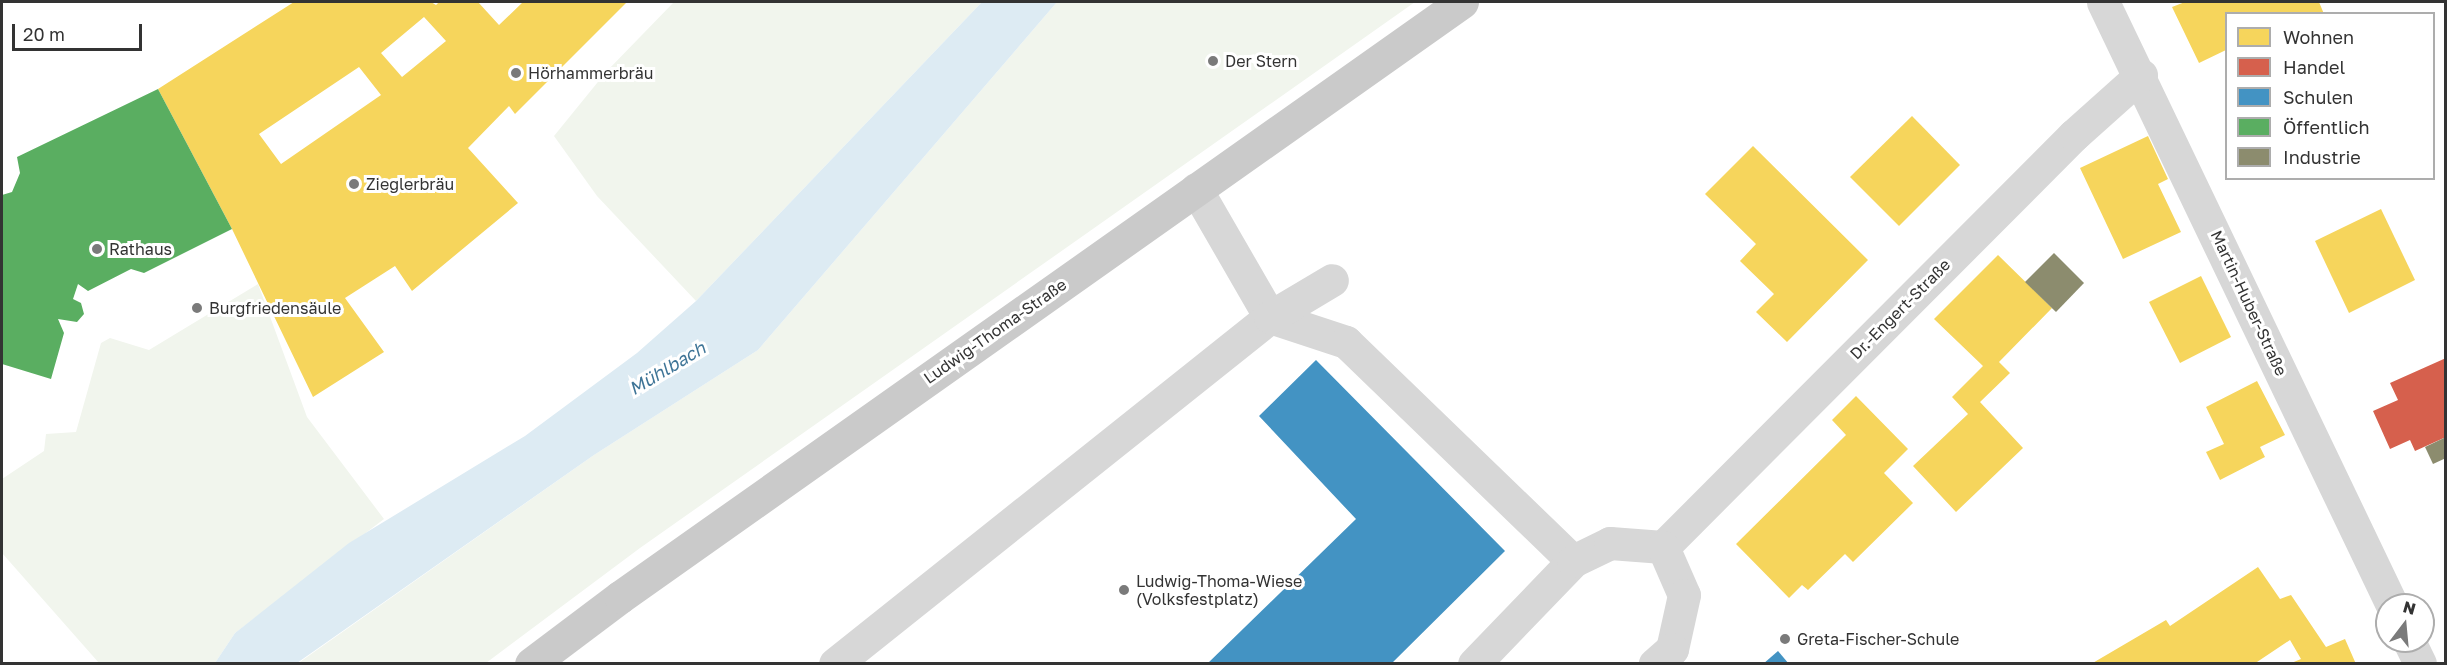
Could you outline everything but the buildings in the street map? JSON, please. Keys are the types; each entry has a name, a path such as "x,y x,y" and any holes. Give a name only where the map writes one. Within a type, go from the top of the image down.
{"main road":[{"name":"Ludwig-Thoma-Straße","path":"531,663 1462,2"}],"street":[{"name":"Martin-Huber-Straße","path":"2103,2 2140,75 2386,593"},
{"name":"Dr.-Engert-Straße","path":"1663,547 2069,128 2140,75"},
{"path":"1196,189 1270,317 1346,342 1573,561"},
{"path":"835,663 1270,317 1332,280"},
{"path":"1474,663 1573,561 1610,543 1663,547 1684,595 1672,649 1655,663"}],"shaded area":[{"path":"674,2 982,2 696,301 597,196 554,136 606,72"},
{"path":"1057,2 1415,2 640,548 486,663 297,664 594,455 758,350"},
{"path":"258,284 307,417 384,519 235,633 215,663 99,663 2,553 2,479 44,451 46,434 76,432 101,343 110,338 149,350"}],"water":[{"name":"Mühlbach","path":"982,2 1057,2 758,350 594,455 297,663 215,663 235,633 349,543 525,436 637,353 696,301"}],"place":[{"name":"Der Stern","path":"1213,61"},
{"name":"Hörhammerbräu","path":"516,73"},
{"name":"Zieglerbräu","path":"354,184"},
{"name":"Rathaus","path":"97,249"},
{"name":"Burgfriedensäule","path":"197,308"},
{"name":"Ludwig-Thoma-Wiese (Volksfestplatz)","path":"1124,590"},
{"name":"Greta-Fischer-Schule","path":"1785,639"}]}
